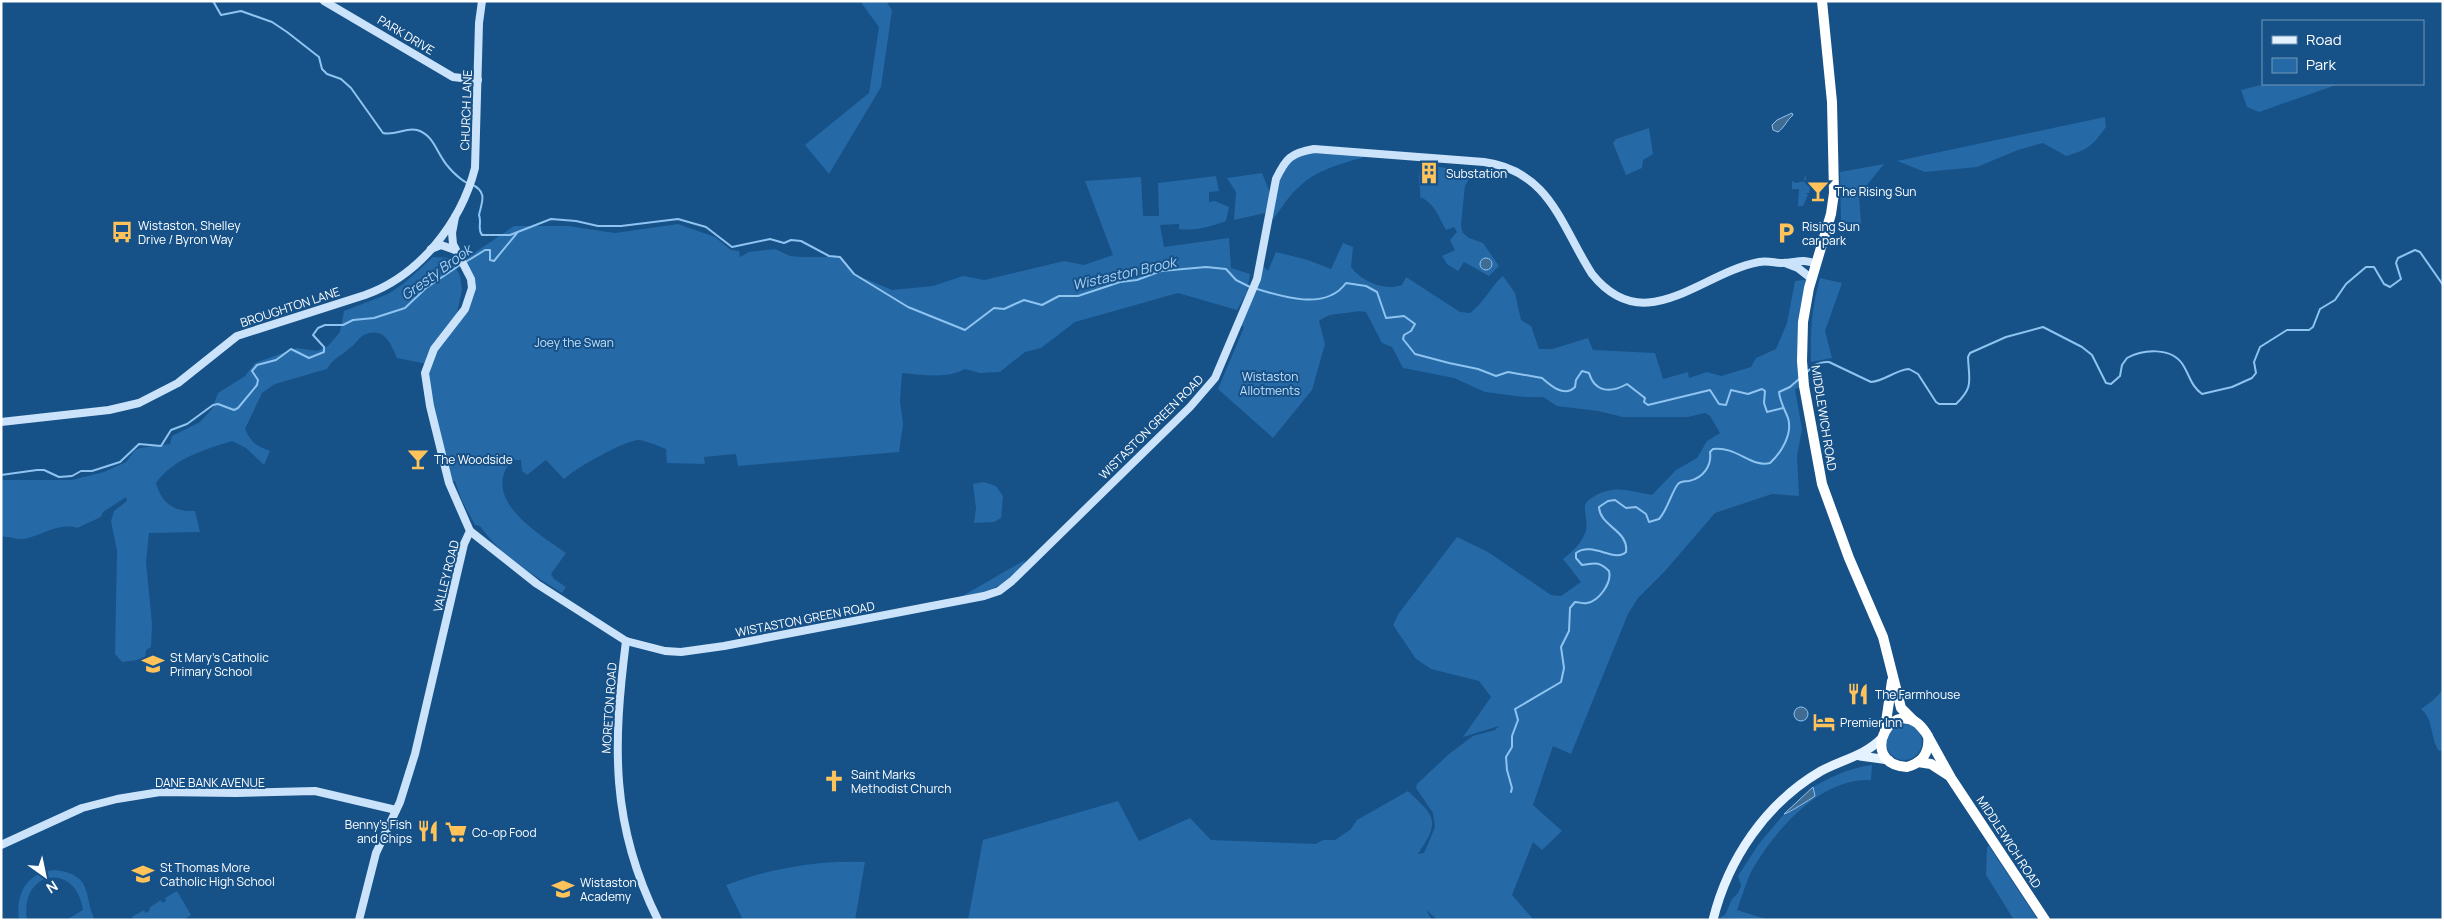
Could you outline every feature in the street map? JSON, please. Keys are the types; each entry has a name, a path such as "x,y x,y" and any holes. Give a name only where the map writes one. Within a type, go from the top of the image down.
{"highway":[{"name":"MIDDLEWICH ROAD","path":"1822,1 1832,102 1834,192 1831,214 1812,279 1803,322 1802,361 1804,386 1822,484 1848,558 1882,637 1901,708 1913,720"},
{"name":"MIDDLEWICH ROAD","path":"1883,734 1892,680"},
{"path":"1897,720 1913,720 1922,727 1928,736 1927,750 1918,762 1907,767 1897,766 1889,760 1882,750 1883,734 1897,720"},
{"name":"MIDDLEWICH ROAD","path":"1928,736 1951,778 2045,920"},
{"name":"MIDDLEWICH ROAD","path":"1918,762 1931,764 1951,778"}],"main road":[{"path":"1713,920 1722,891 1735,862 1750,837 1771,812 1812,776 1871,749 1883,734"},
{"path":"1858,755 1889,760"}],"street":[{"name":"PARK DRIVE","path":"324,1 453,77 478,80"},
{"name":"CHURCH LANE","path":"455,216 468,190 475,168 482,1"},
{"name":"WISTASTON GREEN ROAD","path":"470,531 537,584 626,641 665,651 698,651 998,591 1012,581 1208,388 1221,367 1257,280 1276,179 1288,158 1297,152 1314,149 1484,162 1508,167 1529,179 1544,192 1592,274 1602,286 1626,302 1644,304 1657,302 1698,287 1731,270 1761,261 1783,263 1805,260 1816,264"},
{"name":"BROUGHTON LANE","path":"1,422 109,410 149,399 188,376 237,336 383,288 400,278 430,249 455,216"},
{"name":"VALLEY ROAD","path":"359,920 376,854 396,810 415,754 464,544 470,531 449,483 430,406 425,373 434,349 460,318 469,300 472,288 465,267 455,250 452,233 455,216"},
{"path":"430,249 441,245 455,250"},
{"name":"WISTASTON GREEN ROAD","path":"1783,263 1798,268 1812,279"},
{"name":"MORETON ROAD","path":"626,641 617,720 620,792 632,853 645,891 658,920"},
{"name":"DANE BANK AVENUE","path":"1,845 82,808 123,798 160,792 252,793 315,791 396,810"}],"green space":[{"path":"860,1 886,1 892,10 881,87 829,174 805,145 869,93 879,27"},
{"path":"2262,85 2336,85 2259,112 2247,107 2241,90"},
{"path":"2105,117 2106,127 2093,143 2080,152 2066,156 2043,143 2018,150 1977,167 1925,172 1897,161"},
{"path":"1649,128 1653,154 1643,160 1642,168 1626,175 1613,143 1616,139"},
{"path":"1314,152 1372,155 1334,166 1308,180 1292,194 1270,223 1280,176 1290,160 1298,155"},
{"path":"1884,164 1859,195 1861,224 1841,221 1840,172"},
{"path":"1427,165 1473,172 1465,186 1461,224 1462,232 1469,238 1483,243 1499,266 1489,276 1464,262 1458,271 1447,264 1442,256 1455,250 1450,240 1457,232 1454,227 1446,230 1433,207 1420,197 1420,172 1421,168"},
{"path":"1262,173 1270,193 1265,213 1234,220 1236,192 1227,178"},
{"path":"1805,174 1807,182 1811,182 1809,193 1806,193 1808,195 1803,206 1798,206 1799,189 1792,189 1792,181 1796,183 1804,181"},
{"name":"Joey the Swan","path":"1216,176 1219,191 1209,192 1209,202 1215,201 1229,207 1226,221 1197,229 1179,229 1179,224 1160,225 1164,247 1229,238 1231,268 1250,274 1247,292 1237,310 1178,293 1075,322 1041,348 1025,352 1000,372 980,373 965,369 942,375 902,373 900,401 903,424 899,452 738,466 736,454 704,457 705,464 667,463 666,449 639,440 632,441 601,455 564,479 546,460 527,475 522,471 521,460 512,460 504,474 503,488 507,502 528,526 566,553 551,574 554,579 566,587 562,593 518,564 497,546 480,526 475,525 462,501 455,481 449,483 430,406 427,364 397,358 386,338 377,333 362,336 352,347 335,359 327,369 275,384 262,393 245,429 255,443 270,451 264,465 246,448 232,441 190,456 163,474 156,483 165,501 170,505 181,510 195,511 200,532 149,533 146,562 152,624 151,647 146,650 145,659 122,662 115,654 117,551 111,521 114,511 127,501 126,497 103,512 101,517 77,528 57,528 24,539 1,537 1,480 72,480 104,472 126,462 135,450 140,448 170,444 172,436 200,422 212,409 218,393 245,376 255,363 297,348 317,351 328,346 340,332 344,311 388,294 403,284 433,257 451,258 460,276 462,290 455,322 472,288 464,260 514,226 568,226 615,233 678,224 715,237 731,250 739,251 740,257 749,252 775,249 790,256 840,257 854,274 892,290 933,286 963,276 984,280 1064,261 1084,265 1113,255 1085,181 1141,177 1143,216 1159,216 1158,183"},
{"name":"Wistaston Allotments","path":"1343,243 1353,247 1351,267 1367,281 1381,286 1395,287 1402,285 1406,277 1460,312 1470,313 1475,309 1503,276 1515,293 1521,320 1531,326 1539,349 1552,349 1588,338 1593,350 1655,353 1663,379 1688,372 1689,378 1707,372 1721,376 1751,367 1756,358 1776,349 1787,323 1795,281 1812,279 1809,288 1804,386 1795,389 1802,429 1797,456 1799,496 1772,494 1715,513 1665,571 1638,598 1628,614 1571,754 1553,746 1533,805 1562,831 1542,850 1533,842 1512,895 1534,920 1438,920 1426,910 1432,920 968,920 983,840 1118,801 1139,841 1190,818 1211,840 1316,844 1323,840 1335,840 1351,829 1357,820 1408,791 1429,813 1432,820 1430,833 1418,854 1424,853 1435,827 1433,813 1416,788 1417,784 1449,754 1473,736 1495,730 1499,726 1463,737 1491,697 1479,681 1431,669 1416,659 1393,625 1399,613 1457,537 1488,552 1551,595 1561,596 1581,582 1563,559 1576,548 1585,533 1587,527 1586,503 1600,493 1615,490 1629,490 1652,495 1676,470 1697,458 1707,441 1720,433 1710,416 1705,413 1688,417 1623,417 1598,411 1557,406 1543,397 1524,397 1485,392 1454,378 1403,368 1392,347 1382,343 1366,312 1358,311 1332,315 1319,321 1325,344 1312,390 1273,438 1218,389 1244,327 1238,324 1260,263 1268,271 1276,252 1308,260 1331,269"},
{"path":"1820,278 1842,283 1825,331 1832,358 1811,362 1812,319"},
{"path":"984,482 996,486 1003,496 1001,518 994,522 974,523 976,508 973,484"},
{"path":"1025,560 1024,566 1008,580 987,591 959,598"},
{"path":"2443,690 2443,750 2439,751 2428,719 2421,709"},
{"path":"1904,724 1917,729 1922,742 1917,755 1904,760 1891,755 1886,742 1891,729"},
{"path":"1872,765 1871,780 1852,782 1834,787 1817,797 1787,823 1762,854 1752,870 1737,910 1769,920 1719,918 1725,915 1732,899 1738,893 1741,886 1738,876 1758,845 1784,814 1794,810 1801,803 1815,796 1813,787 1827,779 1856,768"},
{"path":"1989,846 2038,920 2014,920 1986,875 1987,847"},
{"path":"830,862 865,862 855,920 743,920 726,885 760,874 795,866"},
{"path":"55,870 76,876 82,881 95,920 66,920 83,910 78,894 70,884 60,878 49,878 39,882 31,890 27,903 27,920 19,920 19,902 25,886 37,875"},
{"path":"177,891 191,915 183,920 134,920 132,917 144,910 146,913 150,910 149,908 161,900 162,903 166,901 165,898"}],"shaded area":[{"path":"1792,113 1793,115 1778,132 1773,130 1772,125 1777,120"},
{"path":"1484,258 1488,258 1492,264 1488,270 1484,270 1480,266 1480,262"},
{"path":"1801,707 1806,709 1808,714 1806,719 1801,721 1796,719 1794,714 1796,709"},
{"path":"1813,787 1815,796 1784,814"}],"waterway":[{"path":"213,1 221,15 241,11 272,22 287,32 319,57 322,69 327,74 341,79 351,88 383,133 387,134 413,129 422,132 432,141 450,169 467,183"},
{"name":"Wistaston Brook","path":"471,184 480,190 482,194 479,215 482,235 510,235 551,219 576,221 598,226 621,226 678,219 706,227 732,247 770,239 784,243 791,240 801,241 829,256 840,257 854,274 908,307 965,330 994,308 1004,309 1024,300 1042,305 1059,296 1078,296 1120,282 1137,280 1161,271 1206,267 1226,269 1236,280 1250,287"},
{"name":"Gresty Brook","path":"464,263 485,250 490,250 490,260 494,261 517,233"},
{"path":"1806,373 1816,364 1829,362 1871,382 1909,369 1918,374 1936,402 1939,404 1956,404 1968,388 1968,357 1970,353 2006,337 2043,327 2082,347 2092,355 2106,383 2111,384 2120,376 2122,365 2127,358 2141,353 2157,351 2172,355 2178,359 2193,384 2202,394 2232,387 2252,378 2256,373 2254,362 2260,347 2287,330 2309,330 2313,327 2320,309 2335,300 2346,284 2366,267 2374,267 2384,284 2390,287 2401,279 2396,263 2398,258 2415,250 2420,252 2443,285"},
{"name":"Gresty Brook","path":"1,475 44,470 59,477 72,476 81,471 92,471 120,462 139,444 161,446 171,430 187,424 213,405 218,404 234,410 238,408 257,385 258,380 252,371 257,365 276,360 291,349 309,358 324,352 324,347 313,335 318,328 325,325 343,325 353,320 374,318 405,308 426,288 460,265"},
{"name":"Wistaston Brook","path":"1254,288 1290,298 1315,299 1327,297 1337,292 1346,283 1366,286 1377,292 1386,318 1404,316 1415,324 1411,331 1404,335 1403,339 1415,354 1478,369 1496,376 1508,372 1542,378 1562,391 1571,390 1575,387 1576,380 1582,371 1589,373 1599,388 1610,390 1627,384 1645,398 1644,402 1648,405 1710,390 1719,404 1726,405 1731,390 1748,394 1762,389 1765,391 1764,403 1767,412 1783,408"},
{"path":"1511,792 1512,788 1506,757 1512,747 1512,736 1518,720 1515,709 1561,682 1564,668 1561,647 1569,631 1570,608 1575,602 1592,602 1604,591 1609,581 1609,571 1606,568 1597,564 1582,565 1576,558 1576,553 1589,549 1616,555 1626,552 1623,538 1604,519 1599,507 1608,501 1615,500 1626,508 1636,507 1646,514 1649,522 1659,519 1678,484 1694,479 1706,471 1710,462 1710,452 1713,449 1729,451 1763,464 1770,463 1782,449 1789,430 1788,418 1781,403 1779,392 1790,387 1799,379"}],"place":[{"name":"Substation","path":"1429,173"},
{"name":"The Rising Sun","path":"1818,191"},
{"name":"Wistaston, Shelley Drive / Byron Way","path":"122,232"},
{"name":"Rising Sun car park","path":"1786,233"},
{"name":"The Woodside","path":"418,459"},
{"name":"St Mary's Catholic Primary School","path":"153,664"},
{"name":"The Farmhouse","path":"1858,694"},
{"name":"Premier Inn","path":"1824,722"},
{"name":"Saint Marks Methodist Church","path":"834,781"},
{"name":"Benny's Fish and Chips","path":"428,831"},
{"name":"Co-op Food","path":"456,832"},
{"name":"St Thomas More Catholic High School","path":"143,874"},
{"name":"Wistaston Academy","path":"563,889"}]}
